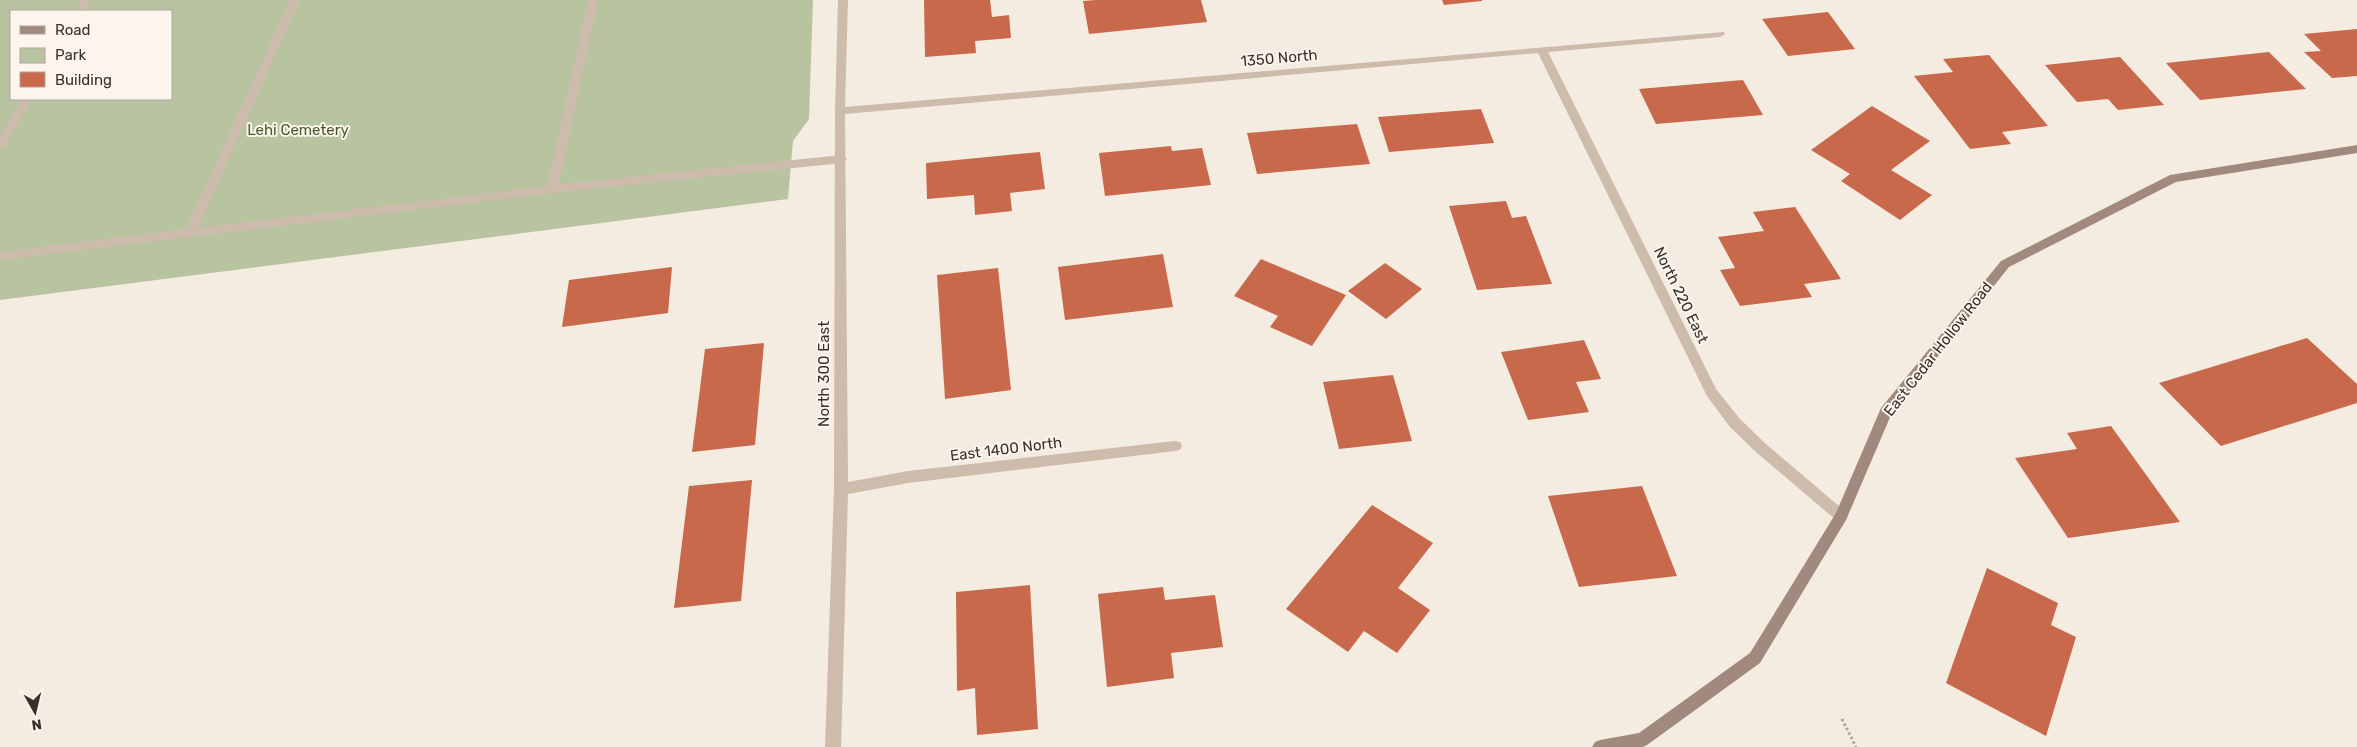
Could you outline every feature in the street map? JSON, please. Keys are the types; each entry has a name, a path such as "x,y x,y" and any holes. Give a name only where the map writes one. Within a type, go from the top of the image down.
{"street":[{"path":"190,232 295,0"},
{"path":"552,190 593,0"},
{"name":"North 300 East","path":"833,747 841,489 842,158 840,111 843,0"},
{"name":"1350 North","path":"840,111 1720,34"},
{"name":"North 220 East","path":"1542,50 1711,392 1735,423 1762,449 1841,516"},
{"path":"0,145 26,100"},
{"name":"East Cedar Hollow Road","path":"1600,747 1642,740 1755,658 1841,516 1886,412 2005,264 2174,178 2357,149"},
{"path":"0,256 190,232 842,158"},
{"name":"East 1400 North","path":"841,489 908,477 1175,446"}],"path":[{"path":"1842,718 1856,747"}],"green space":[{"name":"Lehi Cemetery","path":"0,0 813,0 809,119 793,141 788,199 0,300"}],"building":[{"path":"924,0 990,0 992,17 1009,15 1011,38 975,41 976,53 925,57"},
{"path":"1201,0 1207,22 1089,34 1083,1"},
{"path":"1442,0 1482,0 1482,1 1444,5"},
{"path":"1828,12 1855,49 1788,56 1762,19"},
{"path":"2357,29 2357,76 2332,78 2304,52 2321,51 2304,34"},
{"path":"2269,52 2306,89 2200,100 2166,63"},
{"path":"1989,55 2048,126 2002,132 2011,144 1970,149 1914,76 1953,72 1943,59"},
{"path":"2120,57 2164,105 2118,110 2108,99 2077,102 2045,65"},
{"path":"1743,80 1763,115 1656,124 1639,89"},
{"path":"1872,106 1930,141 1891,170 1932,195 1900,220 1841,181 1850,174 1811,150"},
{"path":"1481,109 1494,143 1389,152 1378,117"},
{"path":"1357,124 1370,164 1257,174 1247,133"},
{"path":"1171,146 1172,151 1202,148 1211,185 1105,196 1099,153"},
{"path":"1040,152 1045,189 1010,193 1012,211 975,215 974,195 927,199 926,163"},
{"path":"1506,201 1512,218 1526,216 1552,284 1477,290 1449,206"},
{"path":"1795,207 1841,279 1804,284 1812,297 1740,306 1720,270 1735,268 1718,237 1764,231 1753,212"},
{"path":"1163,254 1173,307 1065,320 1058,267"},
{"path":"1261,259 1346,295 1312,346 1270,327 1278,316 1234,296"},
{"path":"1385,263 1422,289 1386,319 1348,291"},
{"path":"672,267 668,313 562,327 569,280"},
{"path":"998,268 1011,390 945,399 937,275"},
{"path":"2307,338 2357,384 2357,403 2221,446 2159,383"},
{"path":"1584,340 1601,379 1576,382 1589,412 1528,420 1501,352"},
{"path":"764,343 755,445 692,452 705,349"},
{"path":"1393,375 1412,441 1339,449 1323,382"},
{"path":"2111,426 2180,522 2068,538 2015,458 2077,449 2067,433"},
{"path":"752,480 741,601 674,608 689,486"},
{"path":"1642,486 1677,576 1579,587 1548,496"},
{"path":"1372,505 1433,543 1398,588 1430,610 1397,653 1364,631 1348,652 1286,609"},
{"path":"1987,568 2058,603 2051,625 2076,637 2046,736 1946,683"},
{"path":"1030,585 1038,729 977,735 975,688 957,691 956,592"},
{"path":"1163,587 1165,600 1215,595 1223,647 1171,653 1174,678 1107,687 1098,594"}]}
